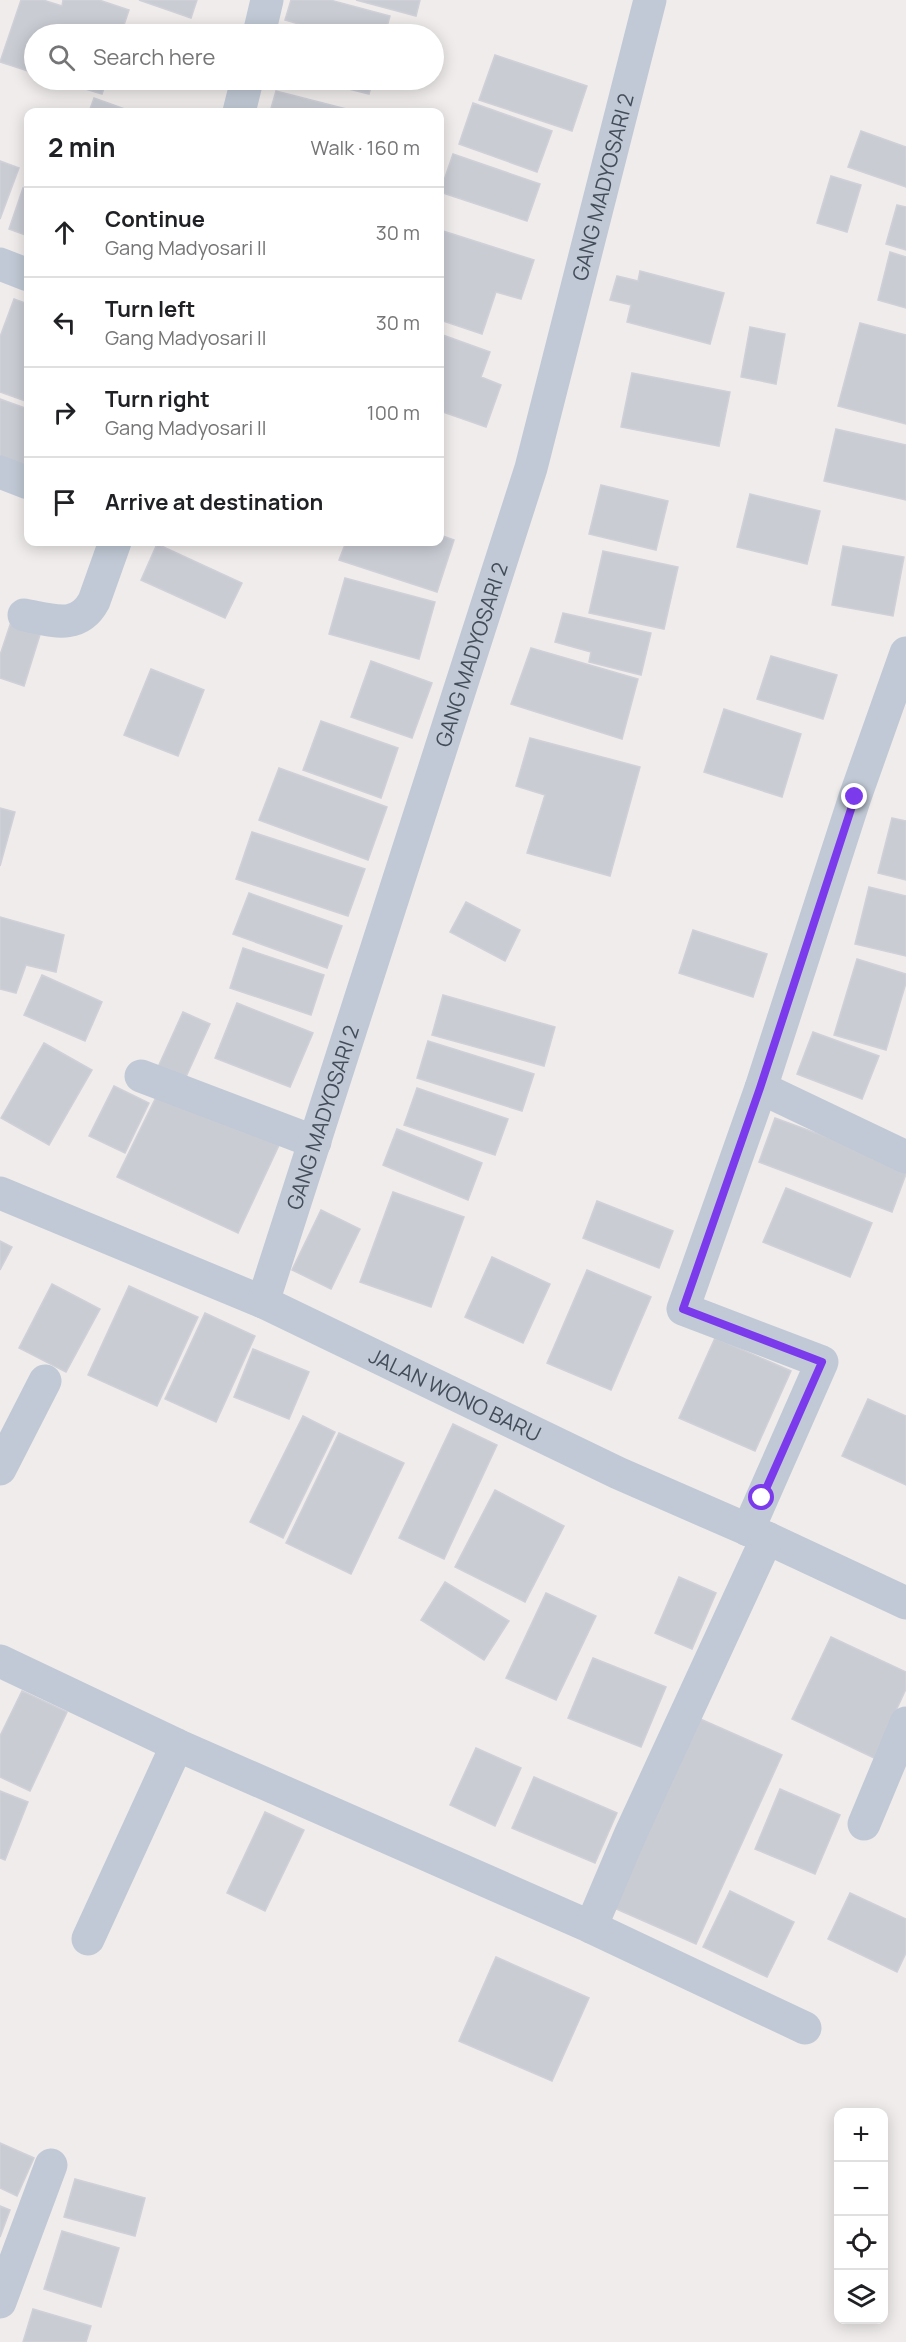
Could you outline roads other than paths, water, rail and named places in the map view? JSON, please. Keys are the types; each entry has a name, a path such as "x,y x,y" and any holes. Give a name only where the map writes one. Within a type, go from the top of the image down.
{"street":[{"path":"261,24 267,0"},
{"name":"GANG MADYOSARI 2","path":"263,1302 531,468 650,0"},
{"path":"240,108 245,90"},
{"path":"0,264 24,273"},
{"path":"0,472 24,481"},
{"path":"24,615 57,621 73,621 80,618 94,602 114,546"},
{"path":"591,1927 758,1534 822,1362 683,1309 760,1088 855,797 906,653"},
{"path":"141,1076 315,1142"},
{"path":"760,1088 906,1157"},
{"name":"JALAN WONO BARU","path":"0,1193 263,1302 618,1473 758,1534 906,1603"},
{"path":"0,1469 45,1381"},
{"path":"0,1661 177,1745 591,1927 805,2028"},
{"path":"864,1824 906,1723"},
{"path":"88,1939 177,1745"},
{"path":"0,2302 51,2166"}]}
